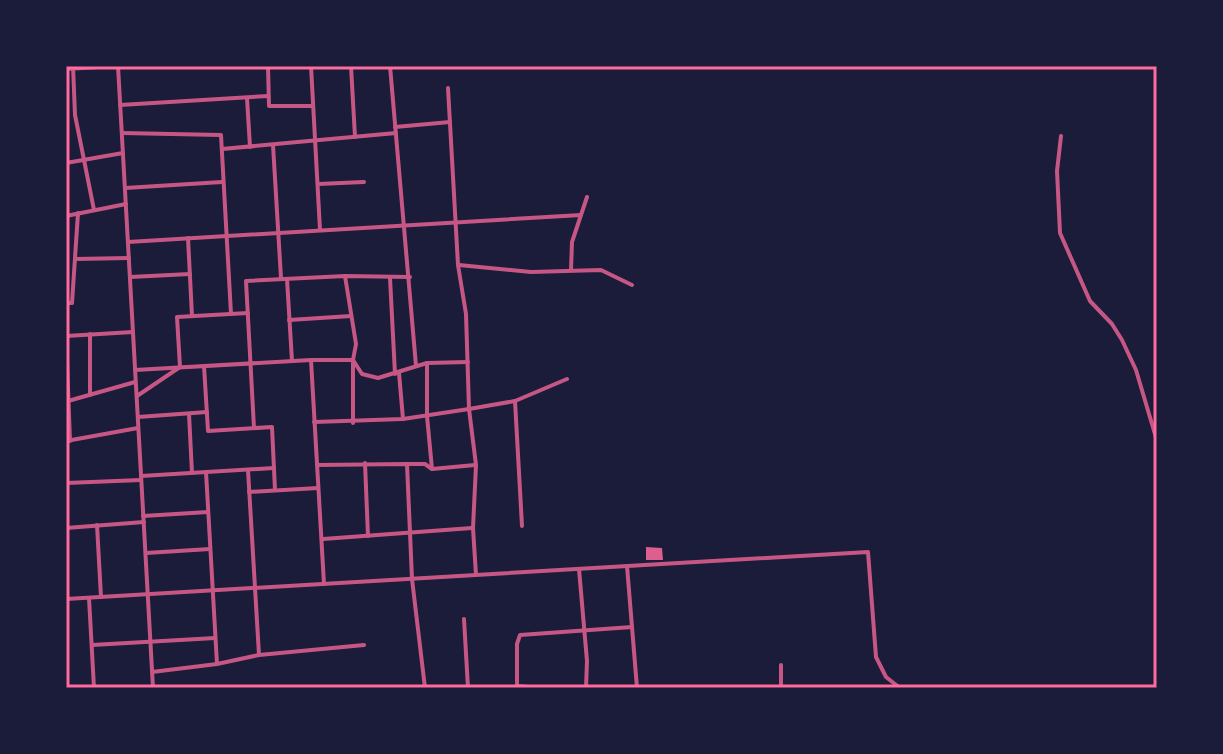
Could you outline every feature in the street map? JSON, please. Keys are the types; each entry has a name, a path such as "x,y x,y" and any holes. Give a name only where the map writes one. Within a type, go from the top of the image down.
{"street":[{"path":"66,69 117,66 153,688"},
{"path":"268,66 269,106 313,106"},
{"path":"311,66 320,230"},
{"path":"351,66 355,137"},
{"path":"390,66 416,366"},
{"path":"73,67 75,115 94,210"},
{"path":"448,88 458,265 466,314 469,409 476,465 473,528 476,575"},
{"path":"120,105 268,96"},
{"path":"247,97 250,147"},
{"path":"222,149 355,137 450,122"},
{"path":"122,133 221,135 231,314"},
{"path":"1061,136 1057,171 1060,233 1090,301 1112,324 1128,352 1157,441"},
{"path":"273,145 278,233 292,361"},
{"path":"66,163 123,153"},
{"path":"125,188 223,182"},
{"path":"318,184 364,182"},
{"path":"571,270 572,242 587,197"},
{"path":"66,216 126,204"},
{"path":"66,303 72,303 78,213"},
{"path":"128,242 581,215"},
{"path":"188,238 192,316"},
{"path":"75,259 129,258"},
{"path":"458,265 531,272 601,270 632,285"},
{"path":"130,277 190,274"},
{"path":"254,428 246,281 345,276 410,277"},
{"path":"345,276 356,344 353,423"},
{"path":"390,278 403,419"},
{"path":"180,367 177,317 248,313"},
{"path":"289,320 351,316"},
{"path":"133,332 66,336 68,441 138,428"},
{"path":"90,334 90,395"},
{"path":"311,360 324,584"},
{"path":"353,360 362,374 378,378 427,363 468,362"},
{"path":"135,370 353,360"},
{"path":"427,363 427,416 432,469"},
{"path":"204,366 208,431 272,427 275,490"},
{"path":"137,396 180,367"},
{"path":"314,422 403,419 469,409 515,401 567,379"},
{"path":"68,401 136,382"},
{"path":"515,401 522,526"},
{"path":"138,417 207,412"},
{"path":"189,414 192,473"},
{"path":"365,463 368,536"},
{"path":"407,464 412,579 425,688"},
{"path":"317,465 425,464 432,469 476,465"},
{"path":"66,483 274,468"},
{"path":"248,470 259,655"},
{"path":"206,472 217,664"},
{"path":"249,492 318,488"},
{"path":"66,528 208,512"},
{"path":"97,525 101,597"},
{"path":"323,539 473,528"},
{"path":"146,553 210,549"},
{"path":"66,599 868,552 876,657 886,677 900,688"},
{"path":"627,566 637,688"},
{"path":"579,569 586,688"},
{"path":"89,598 94,688"},
{"path":"464,619 468,688"},
{"path":"541,688 517,687 517,644 520,635 632,627"},
{"path":"92,645 215,638"},
{"path":"152,672 259,655 364,645"},
{"path":"781,665 781,688"}],"building":[{"path":"646,547 662,548 663,560 646,560"}]}
